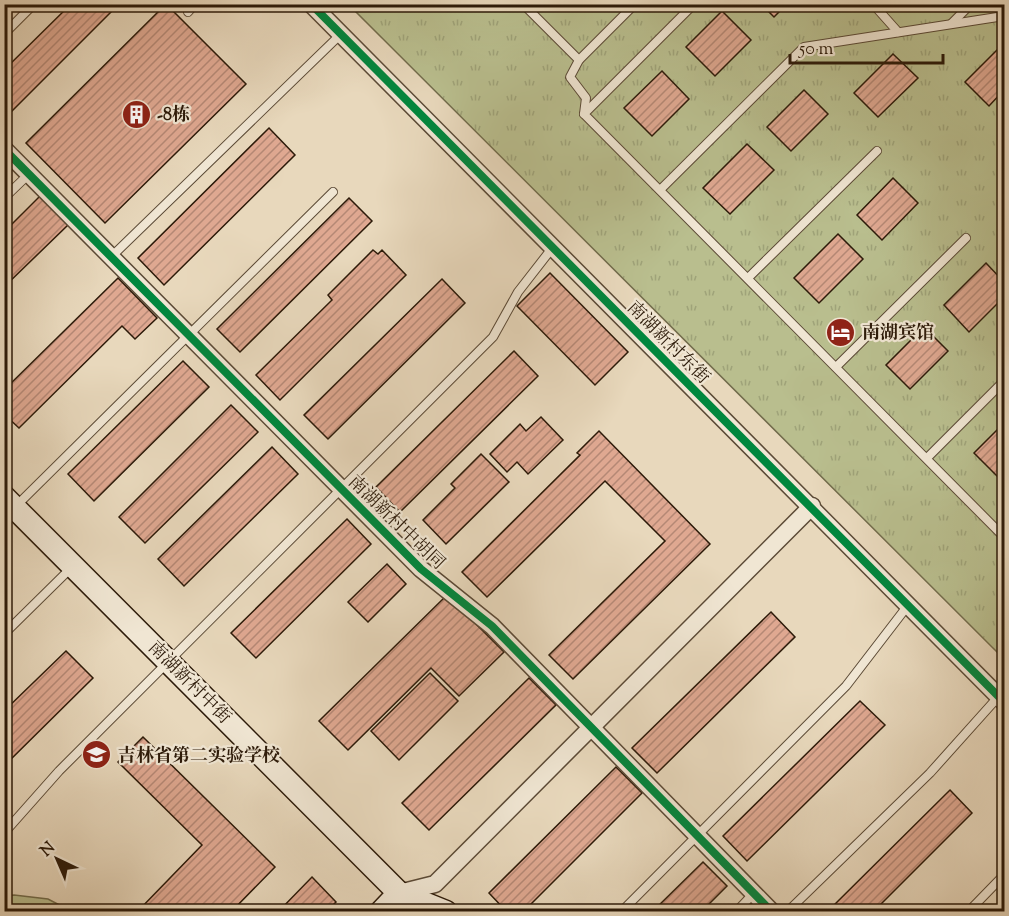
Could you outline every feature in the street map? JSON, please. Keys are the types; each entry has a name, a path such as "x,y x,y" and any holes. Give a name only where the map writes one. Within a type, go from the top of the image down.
{"street":[{"name":"南湖新村东街","path":"311,4 1002,699"},
{"name":"南湖新村中胡同","path":"4,149 421,569 492,626 772,912"},
{"path":"381,912 435,884 812,506"},
{"name":"南湖新村中街","path":"8,508 74,565 404,902 446,912"}],"lane":[{"path":"4,34 34,4"},
{"path":"188,12 195,4"},
{"path":"523,4 579,60"},
{"path":"584,114 586,98 570,77 579,60 635,4"},
{"path":"584,114 694,4"},
{"path":"873,4 898,32"},
{"path":"951,24 971,4"},
{"path":"1000,4 1005,9"},
{"path":"660,190 804,46 1005,16"},
{"path":"111,257 341,34"},
{"path":"584,114 1005,537"},
{"path":"748,278 877,151"},
{"path":"4,198 29,174"},
{"path":"8,508 189,335 333,192"},
{"path":"836,367 966,238"},
{"path":"4,833 59,771 494,337 518,292 553,247"},
{"path":"927,458 1005,381"},
{"path":"4,634 74,565"},
{"path":"621,912 846,686 909,604"},
{"path":"786,912 930,773 1002,699"},
{"path":"968,912 1005,874"},
{"path":"736,912 754,893"}],"green space":[{"name":"南湖宾馆","path":"349,5 1004,5 1004,659"},
{"path":"5,896 48,899 71,911 5,911"}],"building":[{"path":"71,4 119,4 6,117 4,70"},
{"name":"-8栋","path":"166,4 246,84 105,223 26,143"},
{"path":"761,4 787,4 774,17"},
{"path":"722,11 751,40 715,76 686,47"},
{"path":"1001,46 1004,49 1004,90 989,106 965,82"},
{"path":"893,54 918,78 878,117 854,93"},
{"path":"662,71 689,99 652,136 624,108"},
{"path":"804,90 828,114 791,151 767,127"},
{"path":"269,128 295,155 164,285 138,258"},
{"path":"747,144 774,170 730,214 703,188"},
{"path":"893,178 918,203 882,240 857,215"},
{"path":"40,196 68,225 4,287 4,232"},
{"path":"349,198 372,221 240,352 217,329"},
{"path":"838,234 863,259 819,303 794,278"},
{"path":"373,250 378,254 382,250 406,275 280,400 256,375 332,300 328,295"},
{"path":"986,263 1004,282 1004,297 969,332 944,305"},
{"path":"550,273 628,352 595,385 517,306"},
{"path":"118,278 157,318 135,339 122,326 19,428 4,414 4,390"},
{"path":"442,279 465,303 328,439 304,415"},
{"path":"924,327 948,351 910,389 886,365"},
{"path":"514,351 538,376 400,512 376,487"},
{"path":"183,361 209,387 94,501 68,474"},
{"path":"231,405 258,432 145,543 119,517"},
{"path":"541,417 563,440 528,474 517,462 507,472 490,454 520,424 526,431"},
{"path":"1004,423 1004,469 997,476 974,453"},
{"path":"599,431 710,544 573,679 549,655 665,541 605,481 487,597 462,572 580,455 577,453"},
{"path":"272,447 298,474 184,586 158,559"},
{"path":"481,454 509,482 446,544 423,520 455,488 451,484"},
{"path":"347,519 371,544 256,658 231,633"},
{"path":"387,564 406,584 368,622 348,602"},
{"path":"447,595 504,652 459,696 431,668 348,750 319,721"},
{"path":"771,612 795,637 657,773 632,748"},
{"path":"66,651 93,678 4,766 4,725 8,722 4,718 4,711"},
{"path":"430,673 458,701 399,760 371,731"},
{"path":"529,678 556,705 429,830 402,803"},
{"path":"860,701 885,725 747,861 723,836"},
{"path":"143,737 275,867 231,912 137,912 202,845 118,762"},
{"path":"616,767 642,793 523,912 507,912 489,893"},
{"path":"950,790 972,813 873,912 827,912"},
{"path":"703,862 727,886 701,912 652,912"},
{"path":"312,877 336,902 326,912 278,912"}],"cycle path":[{"path":"311,4 1004,702"},
{"path":"4,149 421,569 492,626 772,912"}],"place":[{"name":"-8栋","path":"136,114"},
{"name":"南湖宾馆","path":"841,332"},
{"name":"吉林省第二实验学校","path":"97,755"}]}
